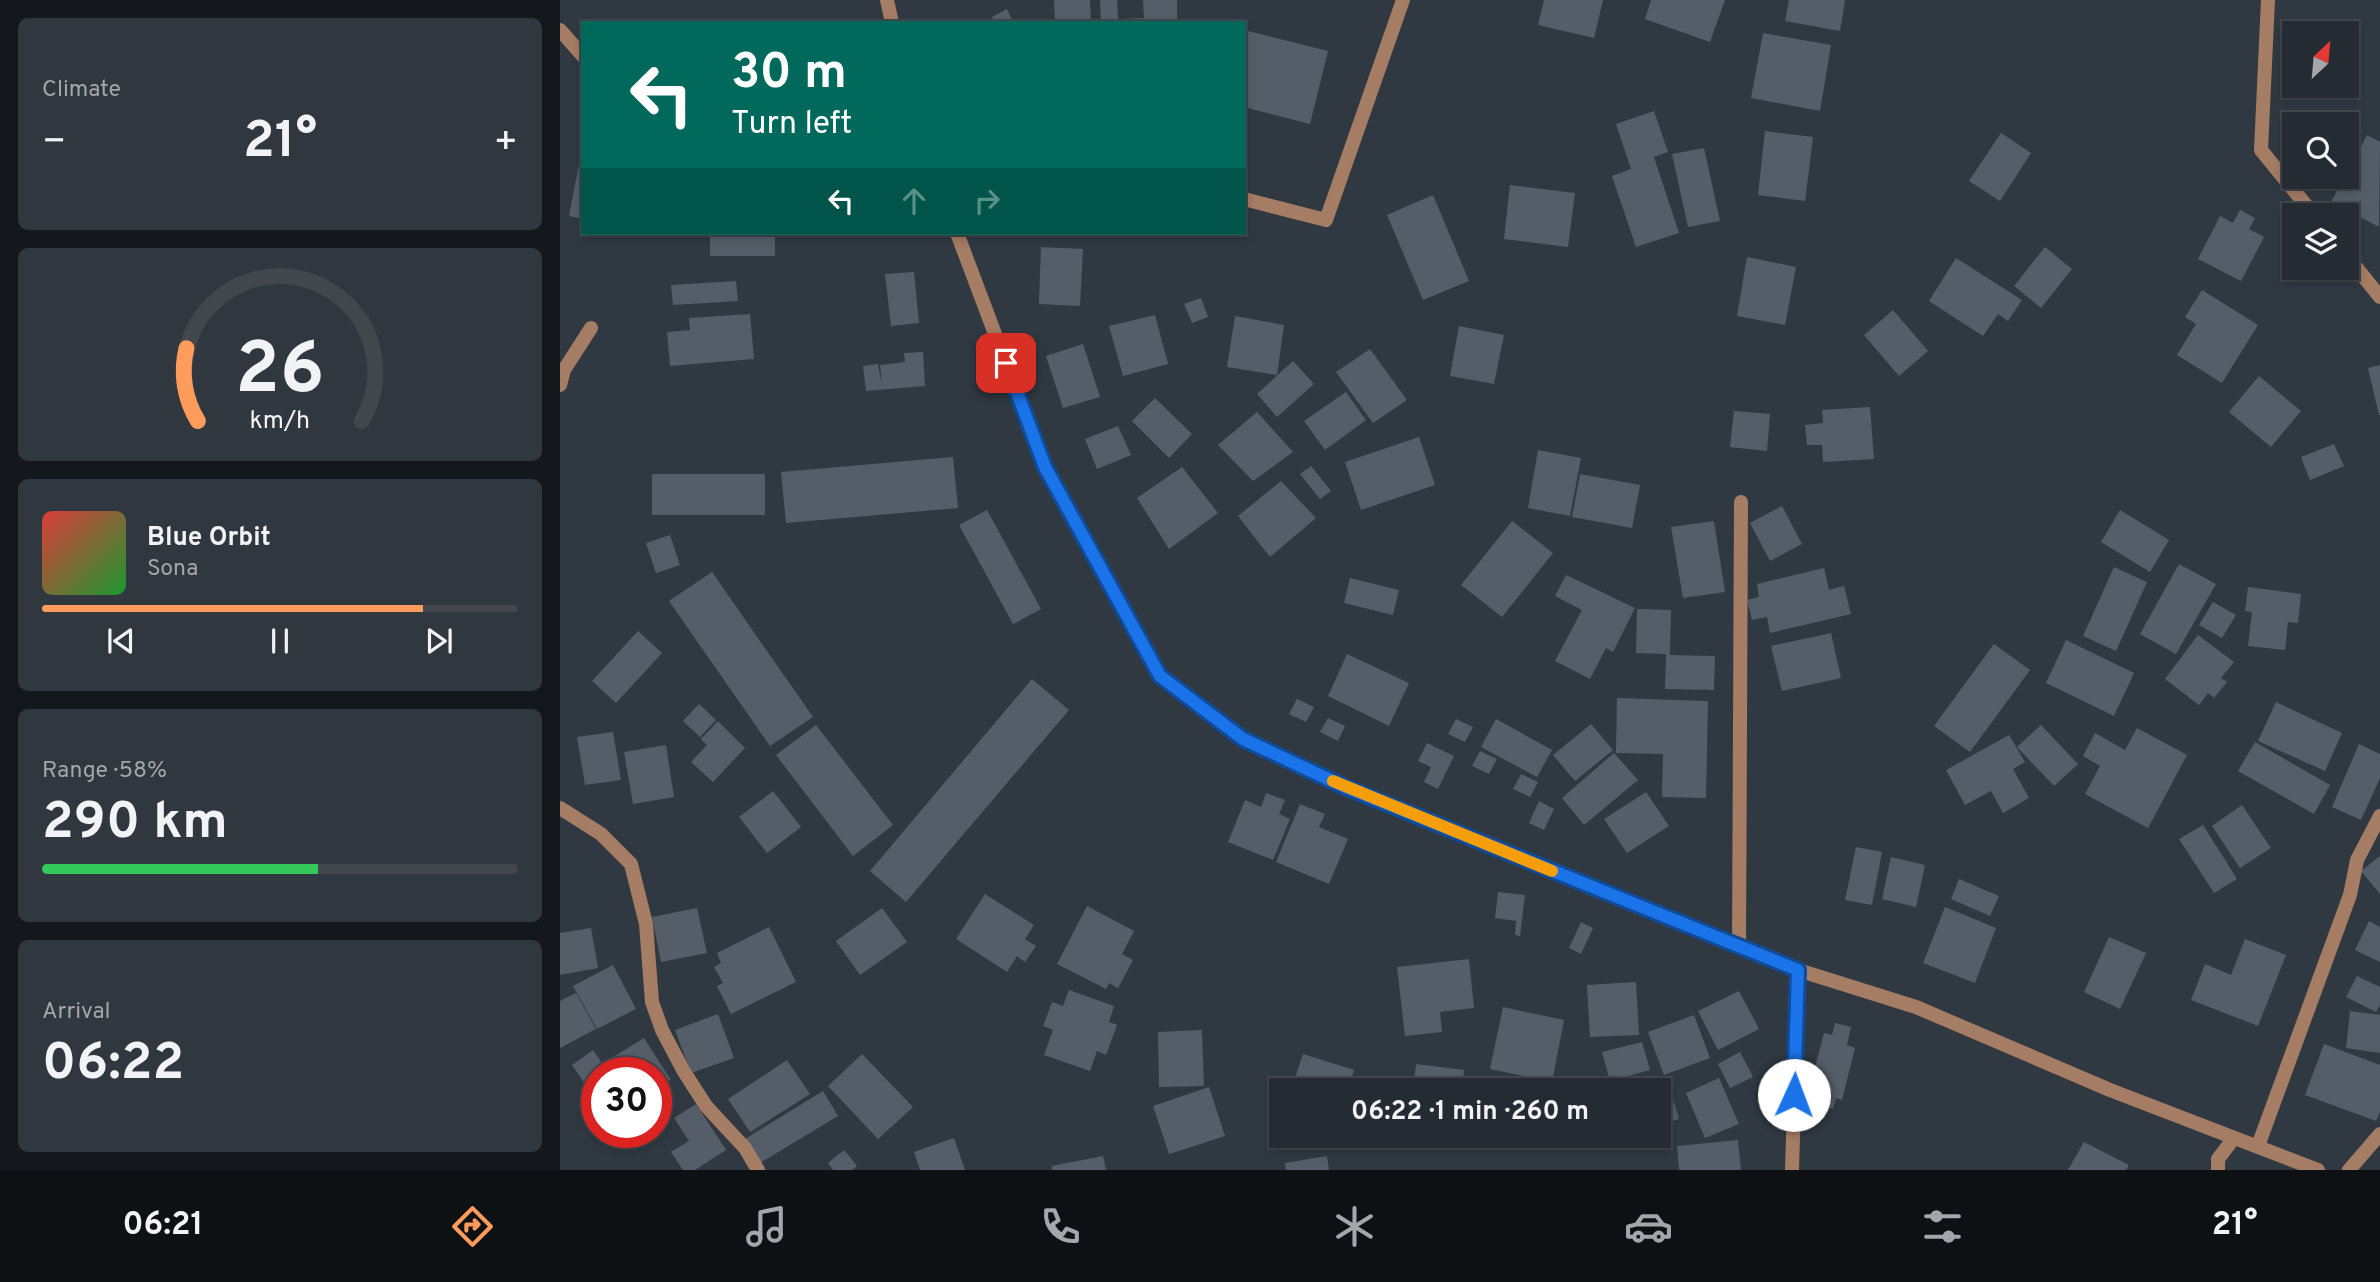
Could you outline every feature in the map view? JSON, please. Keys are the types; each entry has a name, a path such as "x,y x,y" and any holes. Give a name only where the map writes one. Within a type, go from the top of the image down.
{"street":[{"path":"887,0 892,21"},
{"path":"1246,200 1326,220 1403,0"},
{"path":"2268,0 2261,150 2304,203"},
{"path":"560,30 581,54"},
{"path":"958,235 1045,467 1160,676 1243,739 1334,782 1798,970 1916,1007 2110,1090 2318,1170"},
{"path":"2359,271 2380,297"},
{"path":"560,385 564,370 591,328"},
{"path":"1739,946 1741,502"},
{"path":"560,808 601,834 631,864 646,924 652,1002 662,1030 706,1106 745,1148 758,1170"},
{"path":"2258,1146 2350,895 2357,860 2380,816"},
{"path":"1791,1170 1798,970"},
{"path":"2349,1170 2380,1134"},
{"path":"2218,1170 2218,1159 2234,1138"}],"building":[{"path":"1054,0 1090,0 1091,21 1055,21"},
{"path":"1100,0 1117,0 1118,19 1144,18 1143,0 1177,0 1177,21 1101,21"},
{"path":"1544,0 1603,0 1594,38 1538,25"},
{"path":"1651,0 1725,0 1710,42 1645,19"},
{"path":"1789,0 1845,0 1840,31 1785,21"},
{"path":"1007,9 1012,20 994,21 992,17"},
{"path":"1246,30 1328,51 1310,124 1246,108"},
{"path":"1763,33 1831,45 1820,111 1751,98"},
{"path":"1654,111 1668,152 1654,157 1679,233 1636,247 1612,176 1631,169 1616,124"},
{"path":"1765,131 1813,137 1805,201 1758,195"},
{"path":"2001,133 2031,153 2000,201 1969,181"},
{"path":"2367,135 2380,142 2379,227 2359,217 2359,203 2331,202 2338,189 2359,189 2359,150"},
{"path":"1704,148 1720,221 1688,227 1672,154"},
{"path":"581,154 581,219 569,216"},
{"path":"1510,185 1575,193 1568,247 1504,239"},
{"path":"1433,195 1469,281 1423,300 1387,215"},
{"path":"2240,210 2255,218 2249,229 2264,237 2241,281 2198,259 2220,216 2233,223"},
{"path":"710,235 775,235 775,256 710,256"},
{"path":"1041,247 1083,249 1080,306 1039,304"},
{"path":"2045,247 2072,269 2041,308 2014,286"},
{"path":"1747,257 1796,267 1785,325 1737,316"},
{"path":"1956,258 2022,300 2008,321 1998,314 1983,336 1929,301"},
{"path":"914,272 919,323 891,326 885,274"},
{"path":"736,281 738,301 673,305 671,285"},
{"path":"2202,290 2258,325 2222,383 2177,355 2196,324 2185,317"},
{"path":"1201,298 1208,317 1192,323 1184,304"},
{"path":"1893,310 1928,351 1899,376 1864,335"},
{"path":"750,314 754,359 670,366 667,332 690,330 689,318"},
{"path":"1155,315 1168,364 1123,376 1109,326"},
{"path":"1235,316 1284,325 1277,375 1227,367"},
{"path":"1459,326 1504,335 1494,384 1450,376"},
{"path":"1083,344 1100,397 1063,408 1046,356"},
{"path":"1370,349 1407,400 1373,423 1336,372"},
{"path":"923,352 925,386 866,391 863,366 878,364 882,386 880,365 905,362 904,353"},
{"path":"1293,361 1314,384 1277,417 1257,394"},
{"path":"2380,365 2380,415 2379,415 2368,368"},
{"path":"2259,376 2301,411 2271,447 2229,412"},
{"path":"1346,392 1366,420 1325,450 1304,421"},
{"path":"1155,398 1192,434 1169,458 1132,421"},
{"path":"1870,407 1874,459 1823,462 1822,445 1807,445 1805,425 1823,423 1822,410"},
{"path":"1734,411 1770,414 1767,451 1730,447"},
{"path":"1257,412 1293,452 1253,481 1218,445"},
{"path":"1118,426 1131,455 1097,469 1085,439"},
{"path":"1419,437 1435,485 1361,510 1345,462"},
{"path":"2334,444 2344,466 2310,480 2301,457"},
{"path":"1538,450 1581,458 1570,516 1528,508"},
{"path":"953,457 958,508 786,523 781,472"},
{"path":"1311,466 1331,491 1320,499 1300,474"},
{"path":"1182,467 1218,513 1169,549 1137,498"},
{"path":"652,474 765,474 765,515 652,515"},
{"path":"1580,474 1640,485 1632,528 1572,517"},
{"path":"1281,481 1316,518 1270,557 1238,516"},
{"path":"1782,506 1802,544 1770,561 1750,523"},
{"path":"987,510 1041,609 1013,624 959,525"},
{"path":"2120,510 2169,540 2150,572 2101,542"},
{"path":"1512,521 1553,553 1502,617 1461,585"},
{"path":"1714,521 1725,592 1683,598 1671,527"},
{"path":"670,535 680,565 656,573 646,543"},
{"path":"2179,564 2216,584 2176,654 2140,634"},
{"path":"2114,567 2147,582 2116,651 2083,636"},
{"path":"1824,568 1829,590 1844,586 1851,614 1770,633 1767,617 1752,620 1747,600 1759,597 1757,584"},
{"path":"712,572 813,717 770,746 669,601"},
{"path":"1566,575 1635,608 1613,652 1606,648 1590,679 1555,661 1582,610 1555,596"},
{"path":"1350,578 1399,590 1393,615 1344,603"},
{"path":"2248,587 2301,594 2298,623 2288,622 2285,650 2248,646 2252,612 2245,611"},
{"path":"2213,602 2236,615 2222,638 2199,625"},
{"path":"1637,609 1671,610 1670,655 1715,656 1714,690 1665,689 1666,654 1636,653"},
{"path":"638,631 662,653 616,703 592,681"},
{"path":"1831,633 1841,678 1782,691 1771,646"},
{"path":"2198,635 2234,662 2221,678 2227,682 2214,698 2208,693 2199,705 2165,679"},
{"path":"2066,640 2134,673 2114,716 2046,683"},
{"path":"1994,644 2030,670 1970,752 1934,726"},
{"path":"1347,654 1409,683 1389,726 1328,696"},
{"path":"1032,679 1069,710 906,902 870,871"},
{"path":"1617,698 1708,701 1706,798 1662,797 1663,754 1616,753"},
{"path":"1297,699 1314,707 1306,722 1289,714"},
{"path":"2276,702 2342,733 2325,771 2258,741"},
{"path":"699,704 716,720 700,737 683,721"},
{"path":"1328,718 1345,726 1338,741 1320,732"},
{"path":"1456,719 1473,727 1465,742 1448,734"},
{"path":"1496,719 1552,750 1537,777 1481,747"},
{"path":"718,721 745,748 713,782 691,762 707,745 701,739"},
{"path":"1591,724 1613,750 1575,781 1553,755"},
{"path":"816,725 893,825 853,856 776,755"},
{"path":"2041,725 2078,764 2054,786 2017,747"},
{"path":"2137,728 2187,755 2148,828 2085,794 2100,766 2083,756 2095,733 2125,750"},
{"path":"613,732 621,780 585,785 577,737"},
{"path":"2009,735 2025,762 2013,769 2029,798 2003,813 1991,791 1965,805 1946,770"},
{"path":"2255,742 2330,785 2314,814 2238,771"},
{"path":"1427,743 1454,756 1438,789 1424,782 1431,767 1418,761"},
{"path":"2359,744 2380,754 2380,778 2361,820 2332,807"},
{"path":"666,745 674,797 633,804 624,752"},
{"path":"1480,751 1497,759 1489,774 1472,766"},
{"path":"1614,753 1638,780 1584,825 1562,798"},
{"path":"1521,774 1538,782 1530,797 1513,789"},
{"path":"773,791 801,827 767,853 739,817"},
{"path":"1646,792 1669,826 1627,853 1604,819"},
{"path":"1266,793 1285,800 1279,814 1290,819 1273,860 1228,842 1245,800 1261,807"},
{"path":"1539,801 1554,809 1544,830 1529,823"},
{"path":"1300,804 1325,814 1319,827 1348,839 1329,884 1276,862"},
{"path":"2242,805 2271,848 2240,868 2212,826"},
{"path":"2203,825 2237,879 2214,893 2179,839"},
{"path":"1856,847 1882,852 1872,905 1845,900"},
{"path":"2380,856 2380,894 2361,871"},
{"path":"1891,857 1925,865 1916,907 1882,899"},
{"path":"1959,879 1999,896 1990,916 1951,899"},
{"path":"1498,892 1525,895 1520,936 1515,935 1516,921 1495,918"},
{"path":"985,894 1034,925 1025,939 1036,946 1025,962 1017,956 1007,972 956,939"},
{"path":"1087,906 1134,931 1122,954 1133,960 1118,988 1109,983 1106,989 1057,964"},
{"path":"1945,907 1996,928 1975,983 1923,963"},
{"path":"697,908 707,953 661,962 652,917"},
{"path":"882,908 907,942 860,975 836,941"},
{"path":"2369,921 2380,927 2380,962 2355,950"},
{"path":"1581,922 1593,928 1581,954 1569,948"},
{"path":"769,927 796,982 731,1014 717,986 723,983 714,967 721,963 717,953"},
{"path":"591,928 598,968 560,975 560,933"},
{"path":"2109,937 2146,953 2120,1009 2084,992"},
{"path":"2245,939 2286,955 2258,1026 2191,1000 2205,964 2231,975"},
{"path":"1469,959 1474,1008 1440,1012 1442,1032 1405,1036 1397,967"},
{"path":"613,965 636,1009 597,1029 573,986"},
{"path":"2357,976 2380,987 2380,1005 2376,1012 2346,997"},
{"path":"1636,982 1639,1035 1590,1037 1587,985"},
{"path":"1069,990 1114,1006 1109,1022 1117,1025 1106,1055 1097,1051 1090,1071 1044,1055 1053,1030 1043,1026 1052,1002 1063,1006"},
{"path":"1739,991 1759,1029 1718,1050 1698,1011"},
{"path":"576,993 596,1029 560,1048 560,1001"},
{"path":"1503,1007 1564,1020 1553,1078 1533,1078 1490,1069"},
{"path":"2350,1011 2380,1015 2380,1053 2346,1048"},
{"path":"718,1014 734,1058 691,1073 675,1030"},
{"path":"1694,1015 1710,1058 1664,1075 1648,1032"},
{"path":"1835,1023 1851,1027 1847,1045 1855,1048 1842,1100 1836,1098 1833,1109 1814,1104 1817,1092 1809,1090 1824,1033 1832,1035"},
{"path":"1202,1030 1204,1086 1159,1087 1158,1032"},
{"path":"644,1038 656,1057 613,1057"},
{"path":"1642,1042 1650,1070 1621,1078 1609,1078 1602,1052"},
{"path":"2324,1044 2380,1065 2380,1112 2376,1121 2305,1095"},
{"path":"593,1050 598,1057 583,1057"},
{"path":"1740,1052 1753,1077 1730,1088 1718,1064"},
{"path":"862,1054 913,1107 878,1139 828,1086"},
{"path":"1303,1054 1354,1070 1352,1078 1295,1078"},
{"path":"581,1059 581,1078 572,1065"},
{"path":"787,1060 810,1094 750,1132 728,1099"},
{"path":"1416,1064 1464,1070 1463,1078 1414,1078"},
{"path":"1719,1078 1739,1124 1705,1138 1686,1093"},
{"path":"1209,1087 1225,1136 1169,1154 1153,1106"},
{"path":"823,1091 838,1116 760,1163 745,1139"},
{"path":"1671,1092 1679,1119 1671,1121"},
{"path":"696,1104 726,1150 695,1170 683,1170 671,1152 689,1141 674,1118"},
{"path":"954,1138 965,1170 920,1170 914,1152"},
{"path":"1738,1140 1741,1170 1679,1170 1677,1146"},
{"path":"2084,1142 2129,1165 2126,1170 2068,1170"},
{"path":"844,1150 857,1166 852,1170 833,1170 828,1163"},
{"path":"1103,1156 1106,1170 1052,1170 1052,1166"},
{"path":"1327,1156 1329,1170 1286,1170 1285,1163"}],"slow traffic":[{"path":"1333,781 1552,871"}],"route":[{"path":"1006,363 1045,467 1160,676 1243,739 1345,787 1798,970 1794,1095"}]}
